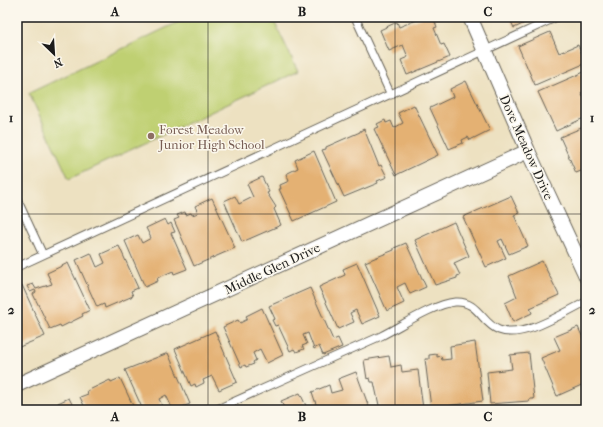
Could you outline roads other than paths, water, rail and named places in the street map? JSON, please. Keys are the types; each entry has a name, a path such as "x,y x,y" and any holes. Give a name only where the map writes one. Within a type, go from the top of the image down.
{"street":[{"name":"Dove Meadow Drive","path":"470,17 528,151 586,276"},
{"name":"Middle Glen Drive","path":"17,385 528,151"}],"lane":[{"path":"355,17 392,95"},
{"path":"17,267 392,95 557,17"},
{"path":"17,198 43,255"},
{"path":"215,410 381,336 441,306 455,302 465,302 475,308 497,330 508,332 521,330 544,323 586,302"}],"place":[{"name":"Forest Meadow Junior High School","path":"151,136"}]}
